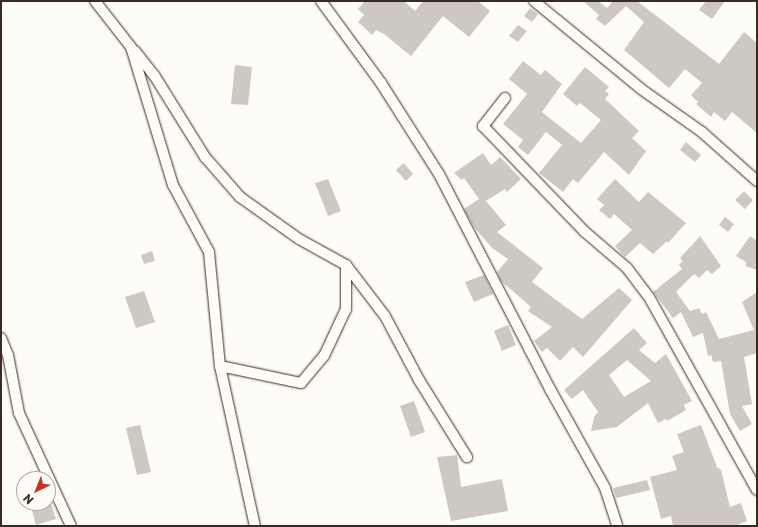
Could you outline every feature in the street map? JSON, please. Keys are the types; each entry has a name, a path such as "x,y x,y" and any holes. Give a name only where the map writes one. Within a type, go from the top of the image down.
{"street":[{"path":"94,1 154,75 204,157 240,197 299,239 346,265 384,316 419,380 467,457"},
{"path":"534,1 641,89 702,132 757,181"},
{"path":"320,2 381,82 439,174 550,389 605,488 617,526"},
{"path":"131,47 173,185 210,252 220,366 256,526"},
{"path":"505,98 483,126 585,232 627,268 649,296 757,490"},
{"path":"220,366 301,383 324,356 346,309 346,265"},
{"path":"1,338 8,356 19,412 71,526"}],"building":[{"path":"365,1 404,1 415,11 423,1 478,1 490,11 469,37 443,16 411,56 384,34 376,30 372,35 358,22 364,15 358,9"},
{"path":"583,1 598,1 607,8 613,1 637,1 719,64 744,32 757,43 757,133 732,112 725,121 714,112 711,117 696,104 698,102 691,95 702,83 685,69 669,88 624,50 644,22 626,6 605,26 596,19 599,15"},
{"path":"706,1 725,1 712,19 699,10"},
{"path":"530,8 538,14 532,22 524,16"},
{"path":"518,25 527,31 518,42 509,36"},
{"path":"523,61 541,75 545,70 562,84 542,112 581,143 601,120 580,103 577,106 563,94 585,67 609,87 605,91 609,94 605,99 639,131 632,138 646,151 629,175 604,152 578,183 573,179 563,192 539,173 562,145 546,132 528,155 518,147 523,140 503,124 527,94 509,79"},
{"path":"235,65 252,67 248,105 231,104"},
{"path":"686,142 701,155 695,162 680,150"},
{"path":"483,153 491,165 500,157 521,179 507,192 505,189 486,201 506,225 497,232 543,268 532,282 582,319 619,288 632,300 583,357 573,347 560,361 547,348 542,352 534,341 552,327 528,311 531,307 501,281 497,272 508,259 492,248 474,227 464,209 479,199 464,178 462,180 454,173"},
{"path":"404,163 413,174 406,181 396,170"},
{"path":"328,179 341,211 328,216 315,183"},
{"path":"615,179 639,202 648,192 686,223 668,243 667,241 653,254 640,243 625,257 615,246 632,230 614,214 610,219 599,210 604,205 597,199"},
{"path":"744,191 753,200 745,209 735,200"},
{"path":"725,217 734,224 728,232 719,225"},
{"path":"700,236 721,266 712,274 707,270 699,278 694,274 676,292 690,311 699,308 702,314 706,312 719,339 754,330 742,302 757,292 757,353 744,357 752,404 742,406 752,424 740,431 730,414 721,361 713,362 711,355 708,356 703,333 693,337 681,312 673,318 653,292 682,269 679,265 683,261 680,258"},
{"path":"750,236 757,241 757,270 746,266 746,262 736,256"},
{"path":"152,251 155,261 144,264 141,255"},
{"path":"484,275 493,294 474,302 465,282"},
{"path":"144,291 155,322 136,328 125,297"},
{"path":"508,325 516,345 502,351 494,331"},
{"path":"634,328 647,343 639,350 655,363 666,354 692,401 684,405 686,410 667,421 666,419 658,423 648,403 617,427 591,431 594,417 598,412 583,390 572,399 564,390","holes":["627,360 651,381 624,397 609,375"]},
{"path":"414,401 425,432 411,437 400,406"},
{"path":"140,425 151,472 137,475 126,428"},
{"path":"701,425 717,467 721,470 730,507 741,503 747,521 735,526 673,526 671,516 661,519 650,477 677,470 672,456 684,452 677,434"},
{"path":"457,455 461,487 502,479 508,511 451,521 437,457"},
{"path":"647,480 650,490 616,498 613,488"},
{"path":"32,511 54,511 56,519 36,525"}]}
